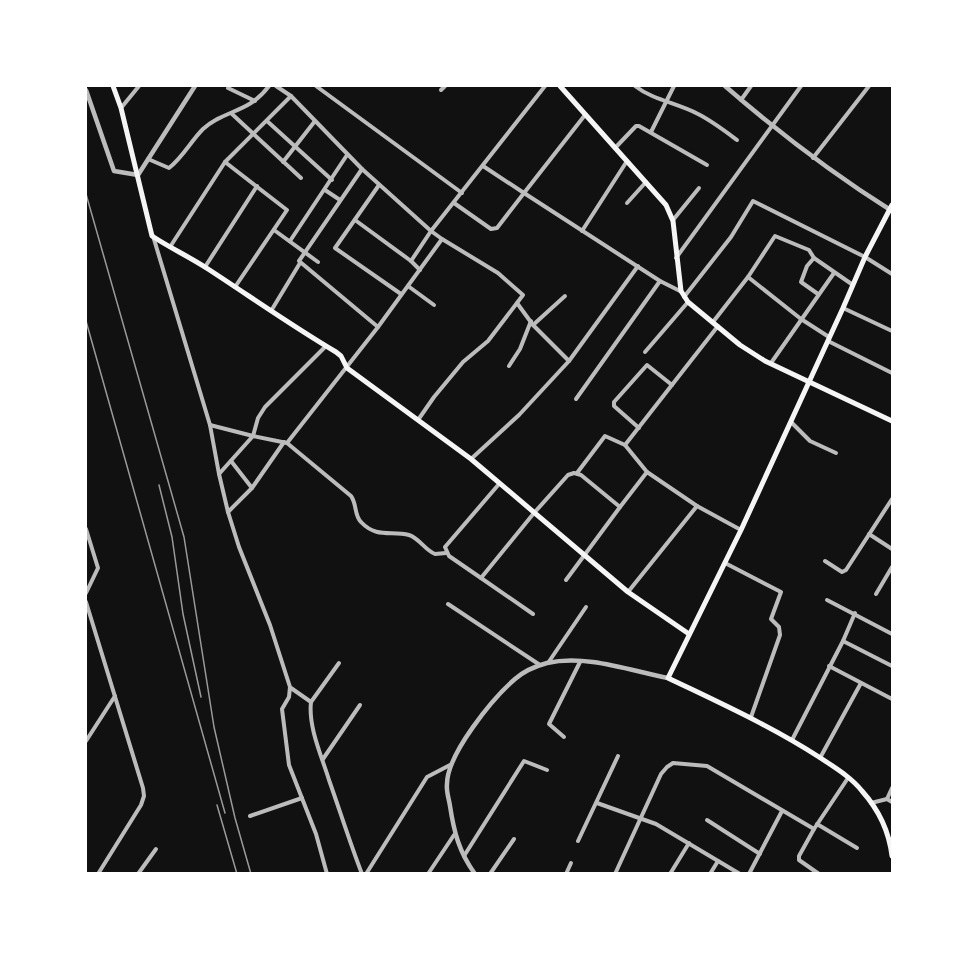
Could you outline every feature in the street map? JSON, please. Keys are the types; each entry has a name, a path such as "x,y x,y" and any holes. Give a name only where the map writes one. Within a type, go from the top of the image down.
{"main road":[{"path":"113,86 121,108 152,236 205,267 341,357 347,368 471,459 628,592 689,634"},
{"path":"561,86 666,205 673,221 681,291 686,300 740,345 771,364 892,421"},
{"path":"892,210 865,257 741,530 668,678 751,717 792,740 848,778 861,789 884,822 891,841 892,856"}],"street":[{"path":"121,108 139,86"},
{"path":"86,90 114,171 138,175 195,86"},
{"path":"148,159 169,168 204,128 255,101 269,86"},
{"path":"276,86 291,96 347,155 431,231 498,273 521,292 522,298 488,340 475,350 434,397 417,421"},
{"path":"316,86 462,193"},
{"path":"411,261 431,231 545,86"},
{"path":"634,86 647,95 666,100 698,114 737,140"},
{"path":"651,132 674,86"},
{"path":"725,86 772,127 813,158 892,210"},
{"path":"741,100 751,86"},
{"path":"676,258 801,86"},
{"path":"813,158 869,86"},
{"path":"228,88 255,101"},
{"path":"170,248 225,162 291,96"},
{"path":"232,114 301,178"},
{"path":"454,202 487,226 497,228 585,115"},
{"path":"283,162 315,121"},
{"path":"267,122 332,180"},
{"path":"616,147 636,126 642,127 707,165"},
{"path":"290,241 347,155"},
{"path":"582,231 628,161"},
{"path":"225,162 287,210 235,287"},
{"path":"483,165 660,281 681,291"},
{"path":"271,312 300,263 299,260 362,169"},
{"path":"627,203 646,182"},
{"path":"379,185 335,248 401,294"},
{"path":"205,267 256,186"},
{"path":"673,221 699,188"},
{"path":"325,190 340,201"},
{"path":"645,352 686,300 731,237 753,201 865,257 892,274"},
{"path":"355,220 420,270"},
{"path":"274,230 318,262"},
{"path":"152,236 210,425 228,512 239,547 270,625 290,687 290,697 282,710 289,765 316,834 327,873"},
{"path":"625,445 672,385 775,236 809,250 814,258 853,285"},
{"path":"228,512 252,488 347,368 442,239"},
{"path":"814,258 807,266 801,282 818,294"},
{"path":"300,263 378,327"},
{"path":"471,459 519,415 568,361 638,266"},
{"path":"771,364 834,273"},
{"path":"748,277 829,339 892,373"},
{"path":"576,399 660,281"},
{"path":"408,286 434,305"},
{"path":"509,366 532,323 565,296"},
{"path":"517,303 532,323 568,361"},
{"path":"843,308 892,332"},
{"path":"219,474 253,436 258,418 265,407 326,346"},
{"path":"639,428 614,406 614,402 647,365 672,385"},
{"path":"791,421 810,441 836,453"},
{"path":"210,425 286,443 351,496 356,505 358,519 362,523 385,534 411,535 435,554 446,553 533,614"},
{"path":"481,578 568,475 577,473 605,436 625,445 647,472 697,506 741,530"},
{"path":"231,461 252,488"},
{"path":"566,580 647,472"},
{"path":"577,473 620,507"},
{"path":"446,553 447,543 499,484"},
{"path":"825,561 844,571 892,499"},
{"path":"628,592 697,506"},
{"path":"86,529 98,568 86,593"},
{"path":"869,534 892,549"},
{"path":"725,563 781,592 771,619 779,627 780,635 751,717"},
{"path":"876,594 892,567"},
{"path":"826,600 892,633"},
{"path":"86,602 116,696 144,796 141,805 98,873"},
{"path":"448,604 541,665"},
{"path":"548,663 586,608"},
{"path":"792,740 855,613"},
{"path":"843,641 892,666"},
{"path":"564,737 549,724 580,662"},
{"path":"475,873 464,857 454,835 447,784 450,765 483,712 516,677 534,667 548,663 580,662 668,678"},
{"path":"339,663 311,702 313,725 362,873"},
{"path":"829,666 892,699"},
{"path":"820,758 861,683"},
{"path":"290,687 311,702"},
{"path":"86,741 116,696"},
{"path":"323,760 360,705"},
{"path":"578,841 618,756"},
{"path":"464,857 524,761 547,770"},
{"path":"617,873 661,774 667,766 673,763 707,766 814,829"},
{"path":"366,873 427,777 450,765"},
{"path":"819,873 799,860 814,829 848,778"},
{"path":"886,799 892,788"},
{"path":"250,816 302,798"},
{"path":"871,803 886,799 892,802"},
{"path":"597,803 656,824 740,873"},
{"path":"749,873 782,811"},
{"path":"707,820 760,854"},
{"path":"817,824 857,848"},
{"path":"428,873 454,835"},
{"path":"490,873 514,838"},
{"path":"670,873 688,843"},
{"path":"138,873 156,849"},
{"path":"710,873 718,861"},
{"path":"566,873 572,863"}],"railway":[{"path":"86,194 184,537 214,727 235,818 251,874"},
{"path":"86,321 225,813"},
{"path":"159,485 172,537 183,614 201,697"},
{"path":"217,805 237,874"}]}
